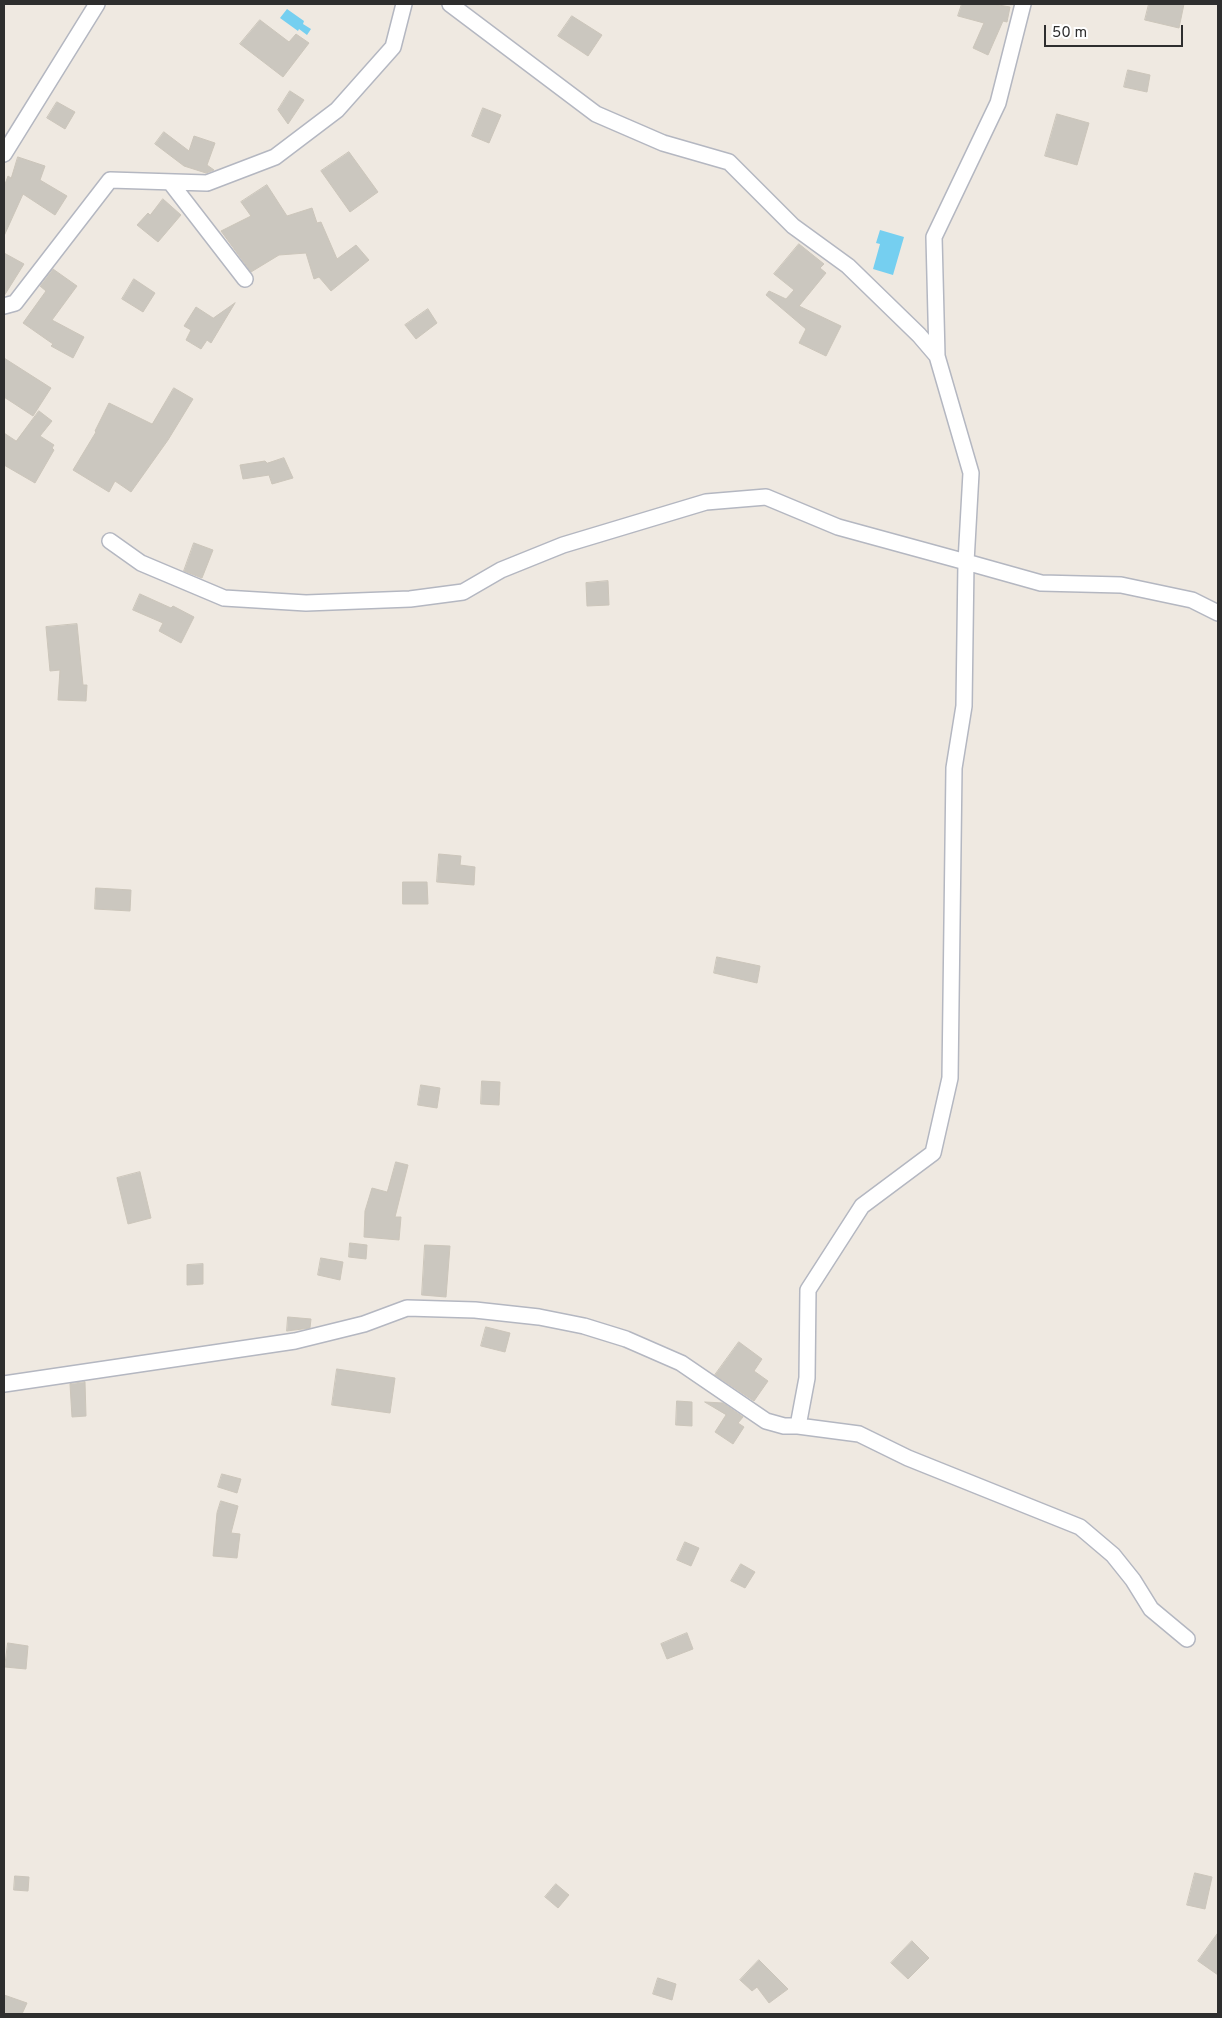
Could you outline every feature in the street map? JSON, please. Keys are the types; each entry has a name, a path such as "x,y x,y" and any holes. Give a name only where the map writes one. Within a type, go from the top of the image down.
{"street":[{"path":"4,154 97,4"},
{"path":"4,306 15,303 110,180 206,183 275,157 337,110 393,47 404,4"},
{"path":"450,4 596,114 663,143 729,162 793,226 848,266 919,335 937,356"},
{"path":"798,1426 807,1378 808,1290 862,1206 933,1153 950,1078 954,768 964,706 966,562 971,473 937,356 934,237 998,103 1023,4"},
{"path":"170,182 245,279"},
{"path":"110,541 141,563 224,598 306,604 410,599 462,592 501,570 563,545 706,502 766,497 838,527 1041,584 1121,585 1192,600 1218,613"},
{"path":"4,1384 295,1341 364,1324 407,1308 475,1310 539,1317 584,1326 626,1339 681,1364 766,1421 784,1426 859,1434 908,1458 1080,1527 1113,1555 1133,1580 1151,1609 1187,1639"}],"water":[{"path":"287,9 304,21 303,24 311,29 307,35 280,18"},
{"path":"880,230 904,237 893,275 873,269 880,244 876,243"}],"building":[{"path":"962,4 993,4 1010,7 1007,22 1003,21 988,55 973,48 984,23 958,16"},
{"path":"1149,4 1184,4 1179,28 1145,20"},
{"path":"572,16 602,35 588,56 558,36"},
{"path":"260,20 289,42 296,34 309,43 283,77 240,44"},
{"path":"1128,70 1150,75 1147,92 1124,87"},
{"path":"290,91 304,100 288,124 278,110"},
{"path":"57,102 75,112 65,129 47,118"},
{"path":"483,108 501,115 489,143 472,136"},
{"path":"1057,114 1089,123 1077,165 1045,156"},
{"path":"164,132 189,151 194,136 215,143 207,165 214,170 206,173 184,166 155,144"},
{"path":"349,152 378,192 350,212 321,171"},
{"path":"18,157 45,166 40,180 67,196 55,215 23,194 4,236 4,187 8,176 11,178"},
{"path":"267,185 287,216 312,208 317,223 321,222 337,259 356,245 369,260 331,291 319,277 314,279 306,253 279,255 251,272 221,231 251,216 241,202"},
{"path":"163,199 181,215 158,242 137,225 148,213 150,215"},
{"path":"799,244 824,264 820,268 826,273 799,306 841,326 826,356 799,343 806,329 766,295 769,291 786,299 794,290 774,274"},
{"path":"4,253 24,264 4,296"},
{"path":"53,269 77,286 52,320 84,337 73,358 51,346 53,344 23,323 46,291 40,286"},
{"path":"134,279 155,293 143,312 122,299"},
{"path":"235,303 211,343 207,340 201,349 186,340 191,330 184,326 196,307 213,318"},
{"path":"428,309 437,323 416,339 405,325"},
{"path":"4,358 51,388 33,416 4,397"},
{"path":"174,388 193,399 168,440 131,492 115,481 109,492 73,470 96,432 109,403 152,424"},
{"path":"39,411 52,421 40,436 54,445 52,448 54,450 35,483 4,465 4,433 16,441"},
{"path":"284,458 293,478 272,484 269,475 243,479 240,465 265,461 267,463"},
{"path":"194,543 213,550 202,578 184,571"},
{"path":"608,581 609,605 587,606 586,583"},
{"path":"140,594 171,608 173,606 194,617 181,643 159,631 163,623 133,610"},
{"path":"77,624 83,685 87,685 86,701 58,700 60,670 50,671 46,627"},
{"path":"439,854 461,856 460,865 475,867 474,885 437,882"},
{"path":"403,882 427,882 428,904 403,904"},
{"path":"96,888 131,890 130,911 95,909"},
{"path":"717,957 760,966 757,983 714,973"},
{"path":"482,1081 500,1082 499,1105 481,1104"},
{"path":"421,1085 440,1088 437,1108 418,1105"},
{"path":"396,1162 408,1165 395,1217 401,1217 399,1240 364,1237 365,1211 372,1188 387,1192"},
{"path":"140,1172 151,1218 128,1224 117,1178"},
{"path":"350,1243 367,1245 366,1259 349,1257"},
{"path":"425,1245 450,1246 446,1297 422,1295"},
{"path":"321,1258 343,1262 340,1280 318,1275"},
{"path":"203,1264 203,1284 187,1285 187,1265"},
{"path":"288,1317 311,1319 310,1328 287,1331"},
{"path":"486,1327 510,1333 505,1352 481,1346"},
{"path":"739,1342 762,1359 754,1371 768,1381 754,1401 715,1375"},
{"path":"337,1369 395,1378 390,1413 332,1405"},
{"path":"85,1382 86,1416 72,1417 70,1384"},
{"path":"677,1401 692,1402 692,1426 676,1425"},
{"path":"705,1402 723,1403 743,1417 738,1423 744,1427 733,1444 715,1432 726,1415"},
{"path":"222,1474 241,1479 237,1493 218,1487"},
{"path":"221,1501 238,1506 231,1533 240,1534 237,1558 213,1556 217,1513"},
{"path":"685,1542 699,1548 691,1566 677,1560"},
{"path":"741,1564 755,1572 745,1588 731,1581"},
{"path":"687,1633 693,1649 667,1659 661,1644"},
{"path":"8,1643 28,1646 26,1669 5,1667"},
{"path":"1195,1873 1212,1877 1205,1909 1187,1905"},
{"path":"15,1876 29,1877 28,1891 14,1890"},
{"path":"556,1884 569,1895 558,1908 545,1897"},
{"path":"1218,1933 1218,1975 1198,1961"},
{"path":"912,1941 929,1958 908,1979 891,1963"},
{"path":"759,1960 788,1989 769,2003 757,1987 752,1991 740,1980"},
{"path":"658,1978 676,1984 672,2000 653,1994"},
{"path":"4,1995 27,2003 22,2014 4,2014"}]}
